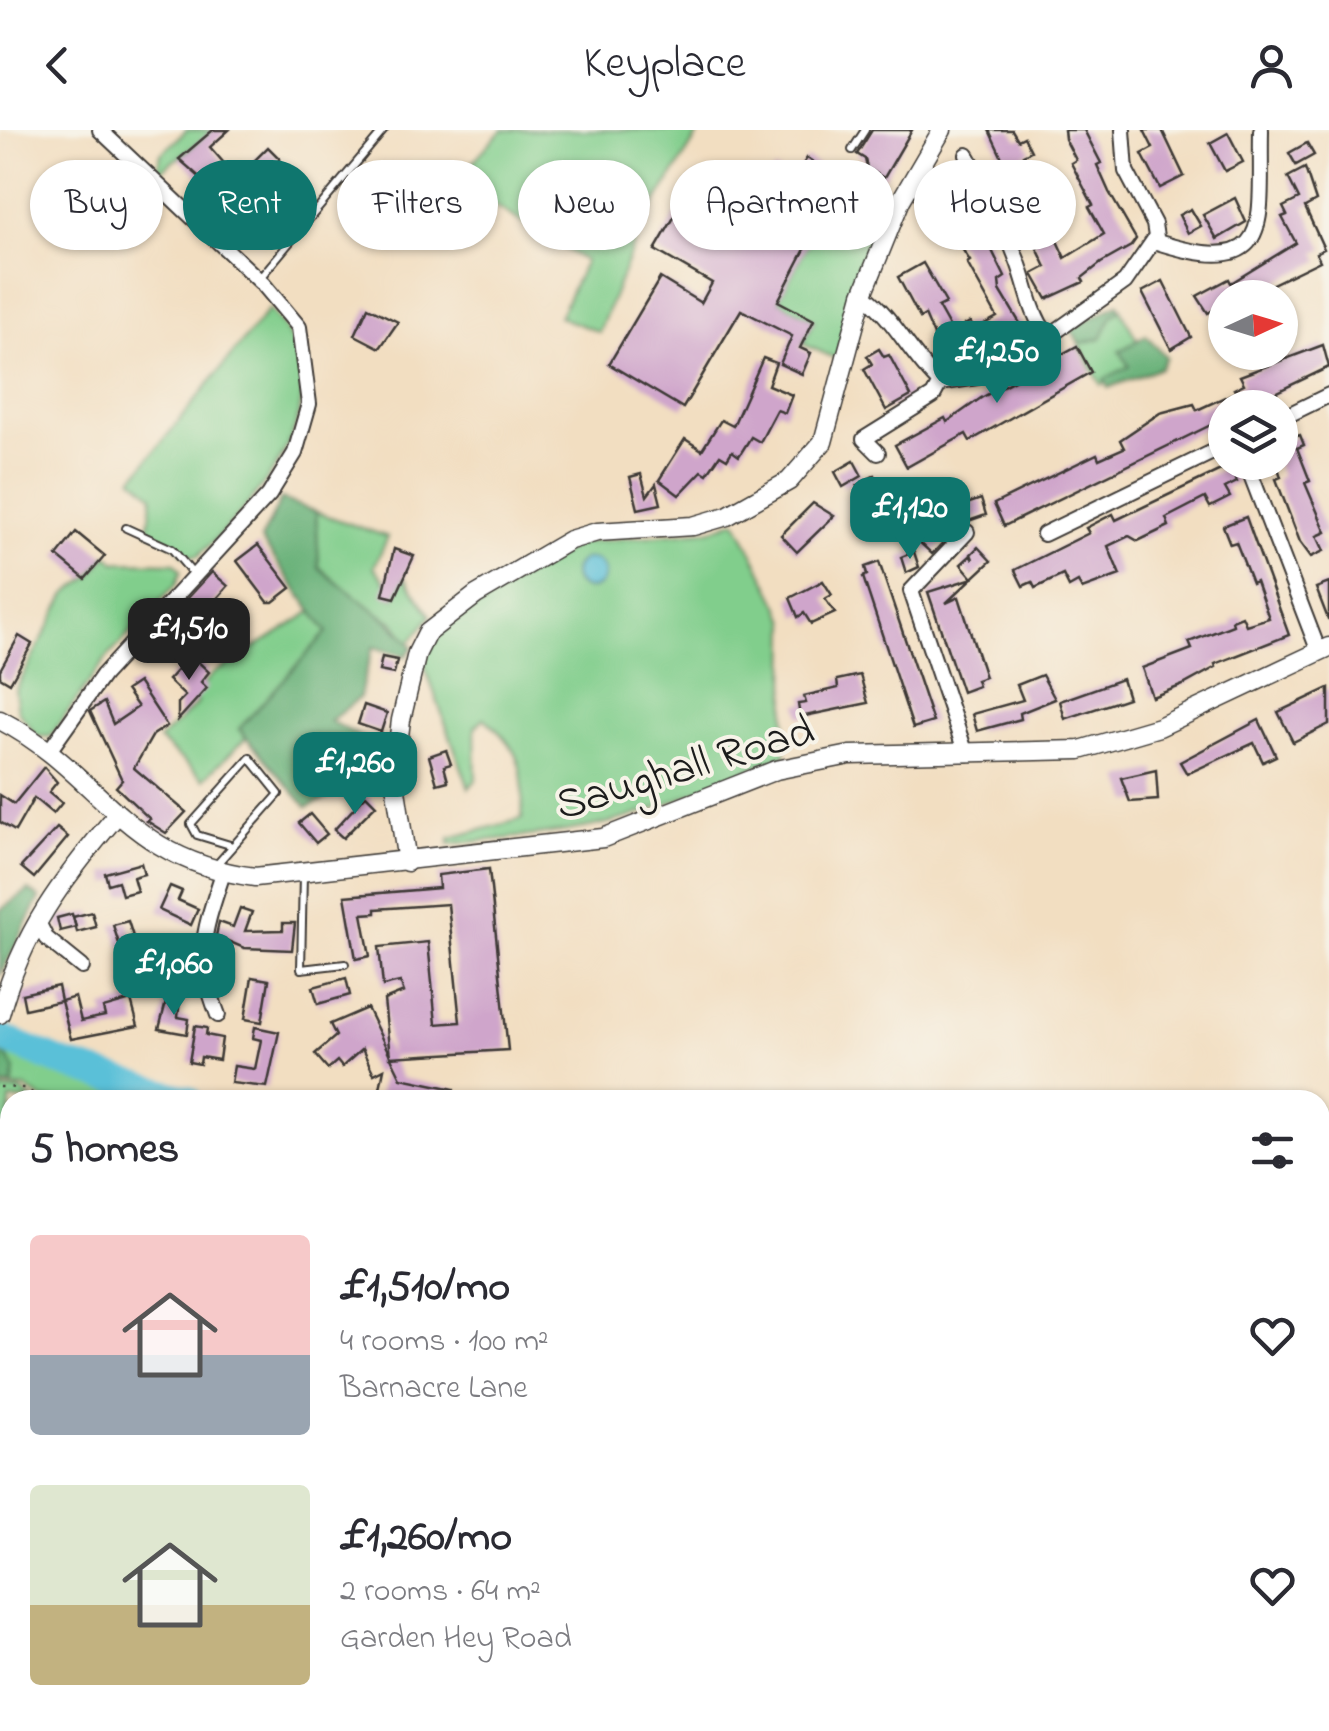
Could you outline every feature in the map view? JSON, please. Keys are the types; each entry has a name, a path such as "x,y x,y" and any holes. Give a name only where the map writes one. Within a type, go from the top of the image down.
{"street":[{"path":"48,750 103,675 269,495 295,453 309,404 299,326 259,280 100,130"},
{"path":"406,862 394,777 417,653 428,633 476,595 570,540 597,532 693,526 727,516 789,481 823,442 862,294 901,200 942,130"},
{"path":"878,452 864,439 933,396 940,383 997,369 1125,282 1154,241 1154,224 1126,171 1123,130"},
{"path":"1154,241 1215,257 1226,255 1254,237 1262,220 1264,191 1261,130"},
{"path":"967,155 988,189 1019,265 1034,318 1047,335"},
{"path":"862,294 890,317 909,349 940,383"},
{"path":"1298,410 1329,395"},
{"path":"1044,534 1208,454"},
{"path":"1253,480 1324,650"},
{"path":"966,754 912,591 967,532"},
{"name":"Saughall Road","path":"0,720 48,750 116,816 169,852 218,871 255,878 602,838 740,783 813,761 877,752 1080,750 1120,741 1324,650"},
{"path":"0,1014 14,962 66,876 116,816"},
{"path":"218,871 203,937 202,976 218,1015"},
{"path":"38,922 46,938 82,967"}],"lane":[{"path":"259,280 384,130"},
{"path":"852,150 865,130"},
{"path":"126,528 172,548 193,574"},
{"path":"218,871 230,845 279,794 250,758 191,824 196,835 230,845"},
{"path":"303,872 299,965 305,970 346,964"}],"path":[{"path":"0,1087 27,1090"}],"green space":[{"path":"187,130 216,130 163,169 161,154"},
{"path":"502,130 701,130 682,160 670,160 670,180 650,212 650,160 518,160 518,220 498,207 498,160 474,160"},
{"path":"567,250 632,250 599,332 559,317 585,261"},
{"path":"805,250 874,250 837,359 803,344 814,320 778,301"},
{"path":"1118,304 1149,363 1101,385 1073,333"},
{"path":"1118,304 1121,309 1112,316 1101,338 1079,344 1071,329"},
{"path":"269,309 292,342 302,376 300,409 289,442 248,504 198,556 185,556 176,546 148,530 153,495 133,478"},
{"path":"1146,335 1166,357 1160,368 1108,388 1104,379 1129,366 1120,351"},
{"path":"281,499 316,512 319,567 392,625 413,647 406,656 373,647 359,698 330,721 388,751 333,796 307,807 239,729 327,632 261,540"},
{"path":"316,512 388,537 374,567 387,584 384,594 395,598 402,578 406,579 431,616 409,643 395,623 352,598 319,567"},
{"path":"736,520 787,621 785,756 624,819 550,834 449,844 450,838 522,819 523,802 514,751 484,718 475,727 476,780 469,788 422,659 447,622 580,543 711,530"},
{"path":"107,555 116,562 175,563 181,571 176,584 105,660 50,737 37,736 18,711 15,691 66,594 90,577"},
{"path":"313,611 327,632 239,729 246,738 204,779 159,740 198,703 193,696 213,674"},
{"path":"29,890 40,898 0,976 0,910"},
{"path":"8,1043 66,1075 115,1090 28,1090 0,1086 0,1058"},
{"path":"2,1047 15,1070 12,1086 0,1086"}],"water":[{"path":"589,559 600,563 604,574 600,585 589,589 578,585 574,574 578,563"}],"building":[{"path":"213,130 229,130 210,147 221,160 183,163 179,159"},
{"path":"872,130 912,130 894,161 865,160 857,154"},
{"path":"989,130 1012,130 1018,140 1024,137 1031,151 1023,155 1026,160 1003,160"},
{"path":"1064,130 1084,130 1101,163 1097,165 1109,192 1136,239 1082,278 1084,282 1047,299 1033,274 1046,267 1038,250 1061,250 1065,258 1104,234 1089,207 1093,205 1065,139"},
{"path":"1144,130 1162,130 1184,176 1160,188 1142,154 1153,148"},
{"path":"1228,133 1243,162 1225,171 1210,143"},
{"path":"1307,143 1314,155 1296,165 1289,153"},
{"path":"268,147 279,160 255,160"},
{"path":"1305,168 1316,201 1305,207 1324,249 1316,253 1320,261 1281,280 1236,280 1296,243 1282,217 1287,215 1283,207 1299,199 1288,177"},
{"path":"1235,198 1246,222 1217,239 1203,215"},
{"path":"1191,209 1201,226 1188,233 1179,215"},
{"path":"670,224 670,250 805,250 778,301 814,320 800,348 811,353 802,374 780,364 792,336 741,310 683,408 609,364 660,278 701,303 712,283 655,250"},
{"path":"963,250 992,250 1005,277 999,281 1000,290 1021,325 986,345 977,328 997,317 967,263 970,261"},
{"path":"923,263 946,303 938,307 952,332 970,322 980,339 944,359 925,315 920,318 898,277"},
{"path":"1163,281 1191,337 1171,349 1142,292"},
{"path":"1208,290 1208,313 1197,296"},
{"path":"368,307 398,322 380,348 355,335"},
{"path":"1323,345 1329,367 1281,390 1234,389 1244,384 1240,376 1256,370 1298,370 1298,354"},
{"path":"1077,346 1091,372 970,441 966,434 907,467 895,445 945,418 947,422 981,398"},
{"path":"879,349 884,357 889,355 911,396 886,410 864,369 872,364 867,356"},
{"path":"763,358 776,363 768,385 792,395 785,413 777,410 760,442 751,437 739,456 732,451 727,459 720,455 707,474 702,471 679,495 659,480 685,439 702,450 721,420 733,426"},
{"path":"1194,404 1197,410 1208,405 1208,426 1004,526 994,504 1097,454 1099,459 1124,448 1120,440 1160,413"},
{"path":"1298,451 1310,481 1305,483 1326,532 1317,536 1324,551 1311,557 1300,542 1276,480 1298,480"},
{"path":"854,461 862,476 843,487 835,472"},
{"path":"641,474 647,496 656,484 661,504 638,509 630,477"},
{"path":"875,475 886,495 865,501 857,486"},
{"path":"1208,476 1208,480 1237,482 1225,488 1230,497 1210,507 1205,498 1166,518 1169,526 1138,541 1129,536 1108,546 1120,575 1082,589 1078,582 1069,587 1063,575 1035,588 1032,582 1023,586 1015,570 1089,533 1086,528 1113,514 1116,520"},
{"path":"890,494 898,508 885,515 880,499"},
{"path":"981,499 986,515 960,524 955,508"},
{"path":"813,503 834,516 797,552 781,535"},
{"path":"936,517 950,535 932,554 915,538"},
{"path":"1246,517 1289,635 1215,664 1216,667 1183,685 1152,697 1142,668 1192,649 1189,642 1233,625 1232,620 1242,616 1246,625 1269,618 1256,581 1252,583 1236,542 1230,544 1223,526"},
{"path":"76,532 105,556 85,579 57,556"},
{"path":"258,545 291,588 273,602 268,602 237,561"},
{"path":"978,547 991,561 973,578 961,564 970,556 973,559 971,554"},
{"path":"394,549 414,556 395,598 383,595"},
{"path":"914,552 919,567 906,573 901,557"},
{"path":"879,562 933,722 913,728 863,577 867,575 865,567"},
{"path":"212,572 228,586 191,628 182,620 148,659 139,651"},
{"path":"973,578 946,603 959,597 985,677 976,680 978,686 962,692 928,592"},
{"path":"823,581 832,595 825,599 835,613 811,624 804,613 798,617 790,598"},
{"path":"1329,583 1329,619 1328,619 1316,588"},
{"path":"19,636 32,644 10,683 0,677 0,670"},
{"path":"191,655 209,672 201,682 207,688 178,720 178,703 185,696 168,680"},
{"path":"382,657 397,660 394,674 379,671"},
{"path":"860,675 868,703 800,717 798,704 806,703 804,696 838,688 837,680"},
{"path":"1042,675 1055,699 1020,713 1021,719 977,731 972,714 1023,700 1017,685"},
{"path":"1122,679 1128,698 1065,719 1060,701"},
{"path":"138,682 167,726 153,735 134,768 186,812 166,833 147,821 150,819 116,787 122,780 90,711 104,702 113,724 138,707 126,690"},
{"path":"1329,688 1329,724 1293,742 1278,712"},
{"path":"364,705 387,713 381,732 358,724"},
{"path":"1259,720 1276,756 1263,762 1254,743 1187,774 1180,762"},
{"path":"446,750 451,764 444,766 448,781 437,784 429,756"},
{"path":"44,767 57,782 49,792 62,803 53,814 34,798 15,831 0,822 0,795 14,804"},
{"path":"1156,770 1158,800 1130,802 1121,778"},
{"path":"366,795 376,805 343,838 334,830"},
{"path":"310,814 327,834 316,843 299,823"},
{"path":"57,828 68,837 34,878 21,867"},
{"path":"141,863 144,874 133,877 137,891 122,895 118,881 108,884 105,873"},
{"path":"489,869 508,1050 390,1057 384,1000 404,992 400,982 383,986 379,947 428,942 436,1024 460,1022 448,904 376,909 376,913 362,914 370,956 356,959 345,896 439,888 438,875"},
{"path":"170,886 182,891 178,900 198,909 191,925 159,910"},
{"path":"240,908 252,912 245,931 283,930 283,923 295,923 292,950 244,948 216,936 219,922 233,927"},
{"path":"92,912 96,927 77,932 73,917"},
{"path":"72,914 76,927 60,931 57,918"},
{"path":"128,921 135,943 120,947 113,925"},
{"path":"162,942 178,942 177,968 153,967 154,947 162,947"},
{"path":"252,977 269,980 262,1022 245,1019"},
{"path":"346,978 350,995 318,1004 313,987"},
{"path":"58,986 61,1001 25,1009 22,994"},
{"path":"75,997 81,1021 105,1016 103,1008 131,1000 138,1026 71,1039 61,1001"},
{"path":"167,998 180,1000 178,1017 189,1019 187,1034 159,1029"},
{"path":"367,1008 401,1078 454,1090 380,1090 384,1069 374,1074 362,1049 342,1067 337,1061 328,1069 315,1054 336,1036 330,1024"},
{"path":"195,1026 207,1028 206,1035 222,1038 219,1060 201,1057 200,1064 189,1062"},
{"path":"255,1027 279,1032 267,1087 231,1083 234,1066 255,1069 261,1040 253,1038"}],"waterway":[{"path":"0,1037 67,1065 153,1090"}]}
